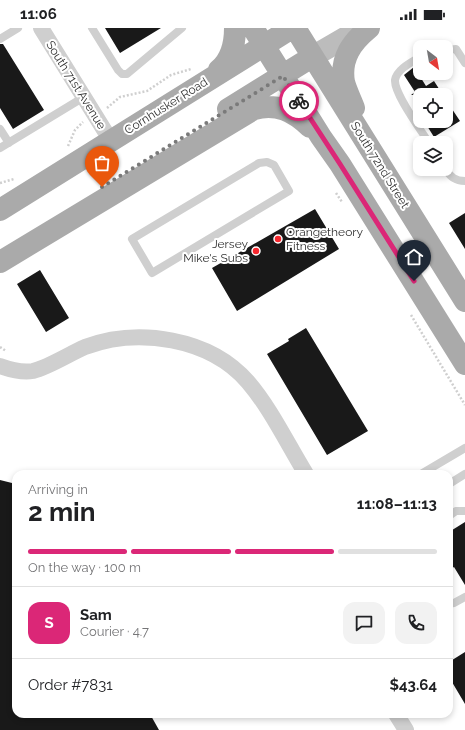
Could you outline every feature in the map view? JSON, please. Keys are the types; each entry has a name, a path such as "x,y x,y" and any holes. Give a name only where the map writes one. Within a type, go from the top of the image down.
{"main road":[{"path":"199,75 222,66 231,54 235,43 235,28"},
{"name":"Cornhusker Road","path":"0,210 111,141 199,75 258,37 293,28"},
{"name":"South 72nd Street","path":"293,28 465,301"},
{"path":"0,250 312,57 362,28"},
{"path":"366,143 344,82 344,71 348,50 356,39 369,28"},
{"path":"258,37 321,137 340,164 465,364"},
{"path":"0,262 254,109 262,107 286,110 296,116 321,137"}],"street":[{"name":"South 71st Avenue","path":"41,28 111,141"},
{"path":"0,366 19,371 32,371 86,347 115,339 133,337 172,340 191,346 226,362 247,380 256,391 304,470"},
{"path":"398,718 406,730"}],"lane":[{"path":"0,39 18,28"},
{"path":"92,28 118,70 122,74 127,74 182,28"},
{"path":"453,49 456,49 465,63"},
{"path":"413,62 399,72 395,80 402,100 425,136"},
{"path":"0,148 84,97"},
{"path":"0,129 9,143"},
{"path":"267,162 274,164 289,191 152,273 132,239 258,163 267,162"},
{"path":"449,176 458,181 465,181"},
{"path":"429,470 465,448"},
{"path":"453,482 465,474"},
{"path":"453,513 456,511 465,511"},
{"path":"454,603 465,596"}],"path":[{"path":"105,109 120,97 147,91 171,75 199,75"},
{"path":"0,347 10,353"}],"building":[{"path":"105,28 161,28 120,53"},
{"path":"0,44 3,44 44,110 13,129 0,108"},
{"path":"413,68 413,80 422,80 426,86 434,81 438,88 413,89 404,75"},
{"path":"453,110 460,121 453,125"},
{"path":"428,128 449,128 436,136 433,136"},
{"path":"315,209 339,249 237,311 212,268"},
{"path":"465,213 465,249 449,223"},
{"path":"40,270 69,318 46,332 17,284"},
{"path":"306,328 368,431 327,455 267,354 289,341 288,339"},
{"path":"0,480 12,483 12,718 152,718 159,730 0,730"},
{"path":"465,522 465,585 453,568 453,530"},
{"path":"465,652 465,704 453,684 453,660"}],"way so far":[{"path":"102,187 283,76 299,101"}],"place":[{"name":"Orangetheory Fitness","path":"278,239"},
{"name":"Jersey Mike's Subs","path":"256,251"}],"route":[{"path":"299,101 414,281"}]}
